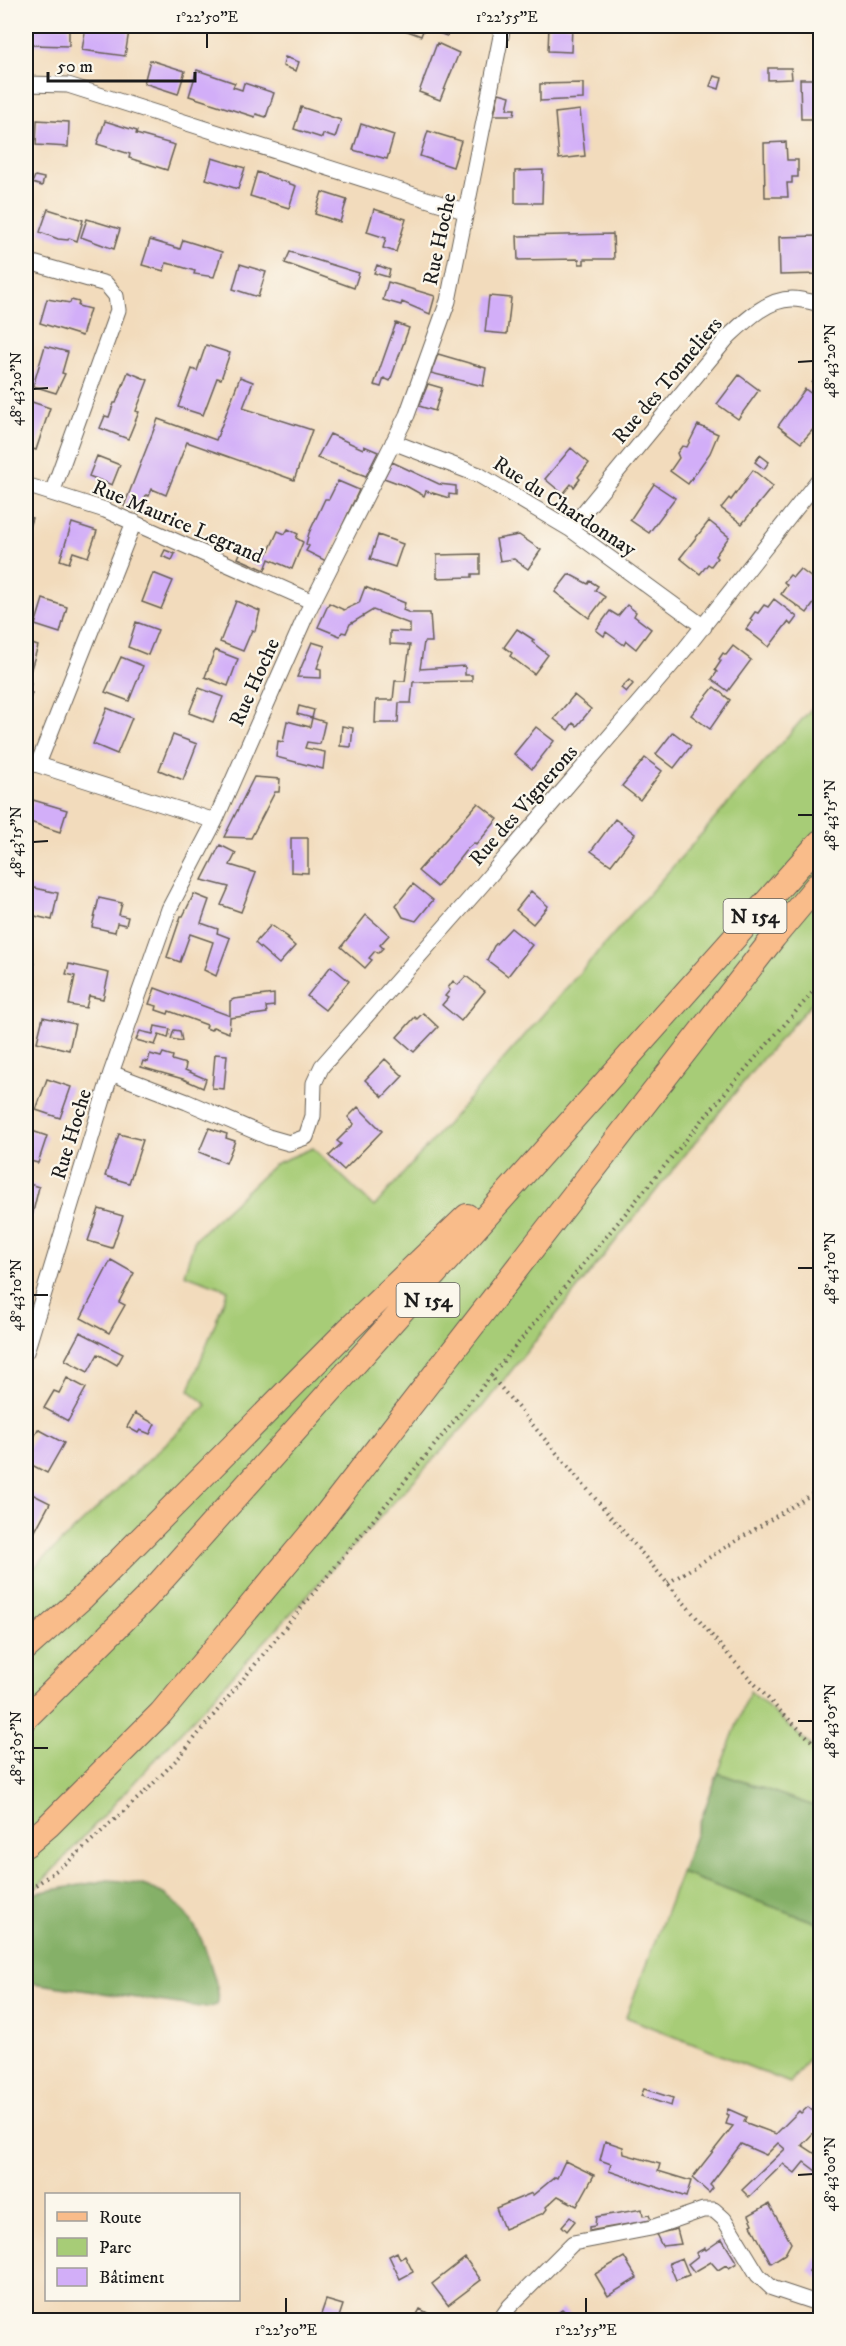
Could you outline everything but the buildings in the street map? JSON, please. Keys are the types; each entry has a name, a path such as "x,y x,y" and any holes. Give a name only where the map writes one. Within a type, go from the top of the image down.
{"main road":[{"name":"N 154","path":"26,1718 145,1599 820,842"},
{"name":"N 154","path":"26,1732 151,1608 601,1107 820,858"},
{"path":"26,1845 161,1713 314,1530 759,955 820,882"},
{"path":"26,1648 82,1598 349,1329 427,1257 518,1164 570,1124"}],"street":[{"name":"Rue Hoche","path":"26,1352 111,1072 169,909 215,821 313,603 406,415 448,301 504,26"},
{"path":"26,84 68,85 467,212"},
{"path":"26,261 106,284 116,296 118,310 52,493"},
{"name":"Rue des Tonneliers","path":"570,529 728,337 748,317 772,304 792,299 820,304"},
{"name":"Rue du Chardonnay","path":"393,442 479,475 570,529 704,627"},
{"name":"Rue des Vignerons","path":"111,1072 268,1137 289,1143 306,1137 313,1116 314,1083 322,1066 704,627 820,478"},
{"name":"Rue Maurice Legrand","path":"26,485 105,510 313,603"},
{"path":"134,522 32,762 215,821"},
{"path":"500,2320 510,2306 573,2243 651,2228 703,2210 714,2210 724,2219 758,2276 772,2288 820,2304"}],"path":[{"path":"26,1892 69,1862 181,1755 729,1088 820,984"},
{"path":"491,1376 768,1699 820,1749"},
{"path":"668,1583 820,1489"}],"green space":[{"path":"820,699 820,994 763,1058 483,1406 26,1899 26,1575 207,1405 189,1390 228,1290 184,1274 195,1239 275,1164 313,1148 374,1207"},
{"path":"750,1691 820,1754 820,1808 718,1773"},
{"path":"718,1773 820,1808 820,1924 681,1873"},
{"path":"681,1873 820,1924 820,2044 790,2083 626,2017"},
{"path":"108,1880 149,1887 165,1895 190,1918 207,1953 218,1990 217,2005 207,2008 26,1982 26,1899 30,1894"}]}
